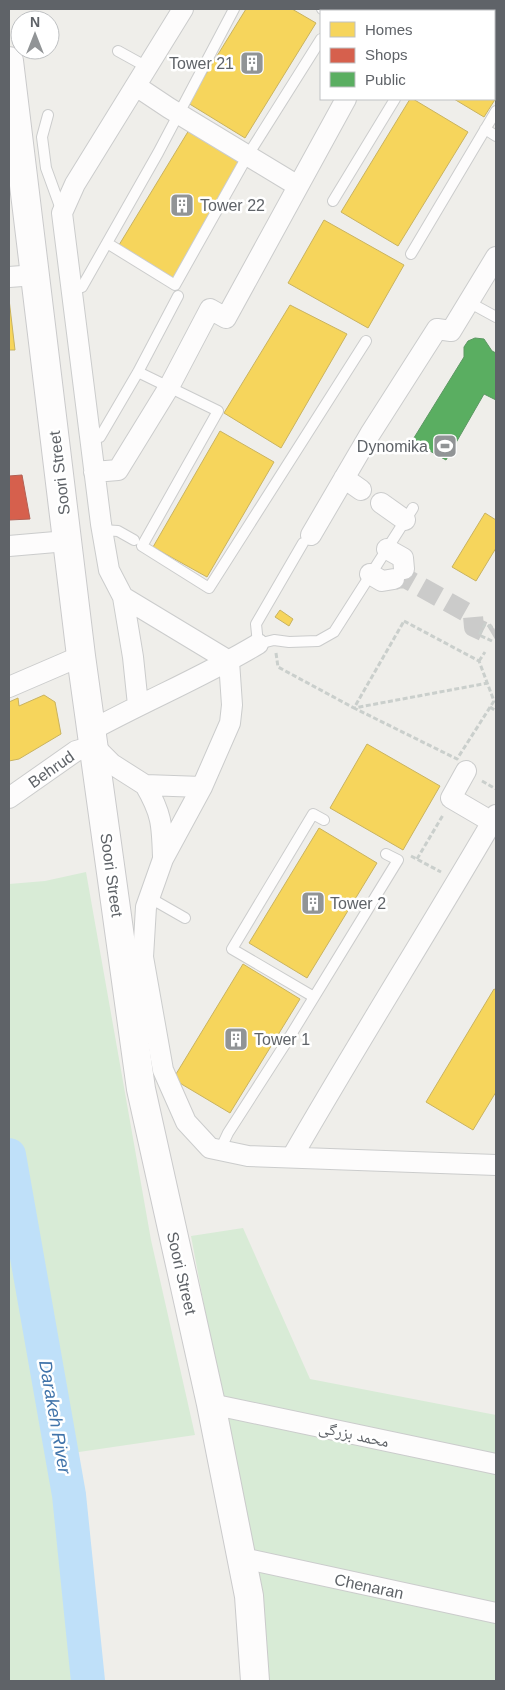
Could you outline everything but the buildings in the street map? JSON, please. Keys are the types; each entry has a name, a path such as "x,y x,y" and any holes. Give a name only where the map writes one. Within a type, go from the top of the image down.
{"street":[{"path":"138,705 133,657 123,597 109,570 102,530 62,213 75,184 183,9"},
{"name":"Soori Street","path":"9,61 81,656 141,1090 211,1404 242,1558 249,1596 255,1681"},
{"path":"136,86 298,186"},
{"path":"94,472 118,470 169,386 210,310 226,318 345,100"},
{"path":"307,539 370,434 437,329 451,331 496,257"},
{"path":"9,278 36,275"},
{"path":"344,478 361,490"},
{"path":"381,503 409,514"},
{"path":"9,546 67,541"},
{"path":"370,574 382,580 399,574 403,558 387,549"},
{"path":"123,597 229,661 232,705 230,723 202,787 163,860 146,907 143,957 163,1070 186,1122 210,1148 248,1156 496,1165"},
{"name":"Behrud","path":"9,798 138,705 266,642"},
{"path":"9,687 81,656"},
{"path":"93,738 112,764 145,785 157,804 162,825 163,860"},
{"path":"292,1157 348,1059 494,818 451,798 466,771"},
{"path":"145,785 202,787"},
{"name":"محمد بزرگی","path":"211,1404 496,1464"},
{"name":"Chenaran","path":"242,1558 496,1613"}],"lane":[{"path":"72,290 82,287 158,153 234,9"},
{"path":"107,243 175,285 248,155 320,41"},
{"path":"118,51 147,67"},
{"path":"332,201 394,100"},
{"path":"410,254 496,110"},
{"path":"48,115 42,137 46,168 62,213"},
{"path":"485,129 496,136"},
{"path":"90,440 100,437 138,372 178,296"},
{"path":"474,305 496,317"},
{"path":"138,372 218,410 142,546 209,588 366,341"},
{"path":"307,539 256,624 266,642 318,641 334,632 409,514"},
{"path":"102,530 118,531 134,540"},
{"path":"314,997 232,950 313,814 324,820"},
{"path":"220,1150 228,1133 398,860 386,854"},
{"path":"150,898 184,918"}],"path":[{"path":"266,642 278,667 354,708 457,759 494,701 479,661 404,621 354,708"},
{"path":"492,641 479,636 486,624 496,629"},
{"path":"479,661 485,652"},
{"path":"354,708 488,682"},
{"path":"490,707 496,711"},
{"path":"441,818 415,858 457,881"}],"green space":[{"path":"86,872 151,1240 195,1435 79,1452 49,1459 76,1681 9,1681 9,884 45,881"},
{"path":"243,1228 310,1379 496,1415 496,1681 265,1681 243,1513 191,1236"}],"waterway":[{"name":"Darakeh River","path":"9,1155 69,1495 88,1681"}],"tunnel":[{"path":"394,579 405,578 473,616 474,627 491,635 496,632"}],"place":[{"name":"Tower 21","path":"252,63"},
{"name":"Tower 22","path":"182,205"},
{"name":"Dynomika","path":"445,446"},
{"name":"Tower 2","path":"313,903"},
{"name":"Tower 1","path":"236,1039"}]}
